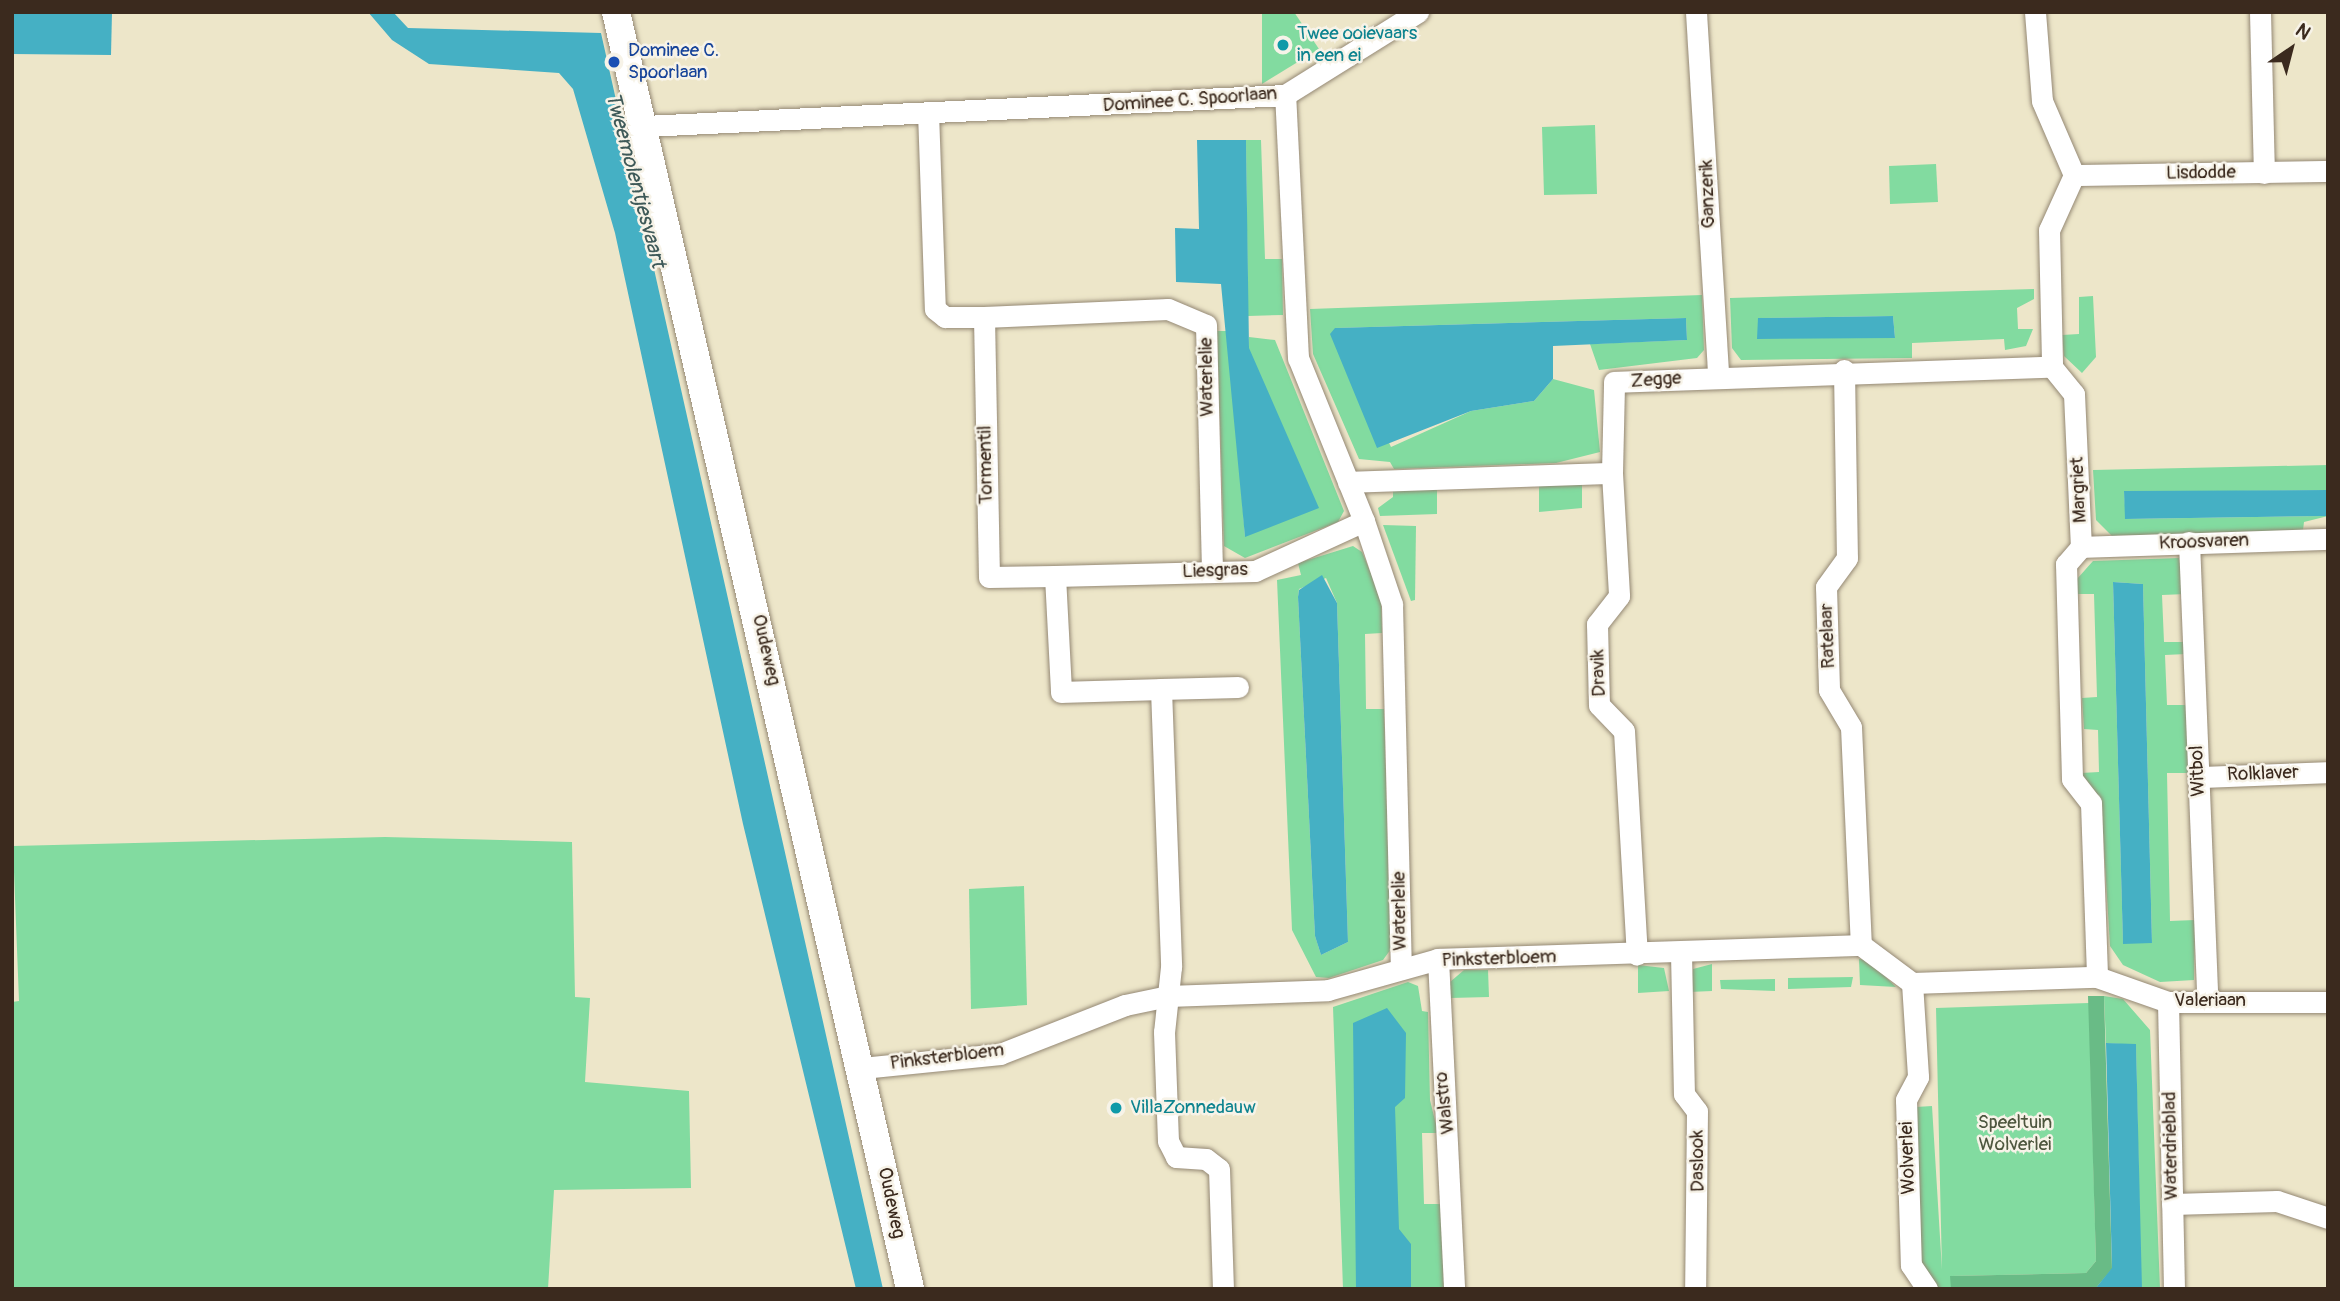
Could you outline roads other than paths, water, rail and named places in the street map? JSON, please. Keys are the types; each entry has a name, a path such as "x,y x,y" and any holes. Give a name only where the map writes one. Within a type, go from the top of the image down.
{"street":[{"name":"Oudeweg","path":"616,12 645,126 910,1289"},
{"name":"Dominee C. Spoorlaan","path":"645,126 1285,95 1418,12"},
{"name":"Ganzerik","path":"1696,12 1718,376"},
{"path":"2035,12 2042,101 2074,175 2049,230 2052,367"},
{"path":"2260,12 2264,173"},
{"path":"1285,95 1298,358 1364,521"},
{"path":"928,112 935,309 945,317 984,317"},
{"name":"Lisdodde","path":"2074,175 2328,171"},
{"name":"Waterlelie","path":"984,317 1168,309 1206,325 1212,572"},
{"name":"Tormentil","path":"984,317 989,577 1055,576"},
{"name":"Zegge","path":"1612,472 1614,382 1844,370 2052,367"},
{"name":"Margriet","path":"2052,367 2074,394 2081,547 2066,564 2072,779 2091,803 2097,977"},
{"name":"Ratelaar","path":"1844,370 1847,558 1826,587 1829,690 1851,727 1861,945"},
{"path":"1348,482 1612,472"},
{"name":"Dravik","path":"1612,472 1619,596 1597,624 1600,705 1624,731 1637,955"},
{"name":"Waterlelie","path":"1364,521 1392,604 1401,969"},
{"name":"Liesgras","path":"1055,576 1255,571 1364,521"},
{"name":"Kroosvaren","path":"2081,547 2328,539"},
{"name":"Witbol","path":"2189,542 2207,1000"},
{"path":"1055,576 1061,692 1238,687"},
{"path":"1161,690 1168,996 1167,1141 1176,1157 1206,1159 1219,1169 1223,1289"},
{"name":"Rolklaver","path":"2199,777 2328,772"},
{"path":"1861,945 1912,983 2097,977"},
{"name":"Pinksterbloem","path":"862,1069 1000,1054 1125,1005 1168,996 1328,990 1438,959 1637,955 1861,945"},
{"name":"Daslook","path":"1681,953 1684,1094 1697,1111 1695,1289"},
{"name":"Walstro","path":"1438,959 1454,1289"},
{"name":"Valeriaan","path":"2097,977 2168,1002 2328,1002"},
{"name":"Wolverlei","path":"1912,983 1918,1077 1906,1100 1911,1265 1927,1289"},
{"name":"Waterdrieblad","path":"2168,1002 2174,1289"},
{"path":"2172,1204 2277,1201 2328,1219"}],"water":[{"path":"12,12 112,12 111,55 12,54"},
{"path":"368,12 393,12 408,28 601,33 883,1289 856,1289 743,824 615,233 573,89 559,73 429,64 392,40"},
{"path":"1197,140 1246,140 1249,348 1319,508 1245,537 1221,284 1176,282 1175,228 1199,229"},
{"path":"1893,316 1895,338 1757,339 1758,318"},
{"path":"1686,318 1687,340 1553,346 1553,379 1534,401 1471,411 1377,448 1330,334 1335,328"},
{"path":"2328,490 2328,516 2125,519 2124,491"},
{"path":"1322,575 1337,603 1348,942 1321,955 1315,936 1298,597 1299,590"},
{"path":"2113,582 2143,584 2152,943 2123,944"},
{"path":"1387,1008 1406,1033 1405,1098 1395,1107 1399,1229 1411,1244 1411,1289 1356,1289 1353,1023"},
{"path":"2106,1043 2136,1044 2142,1289 2095,1289 2112,1268"}],"place":[{"name":"Twee ooievaars in een ei","path":"1283,45"},
{"name":"Dominee C. Spoorlaan","path":"614,62"},
{"name":"VillaZonnedauw","path":"1116,1108"}],"water label":[{"name":"Tweemolentjesvaart","path":"635,180"}],"park label":[{"name":"Speeltuin Wolverlei","path":"2015,1134"}]}
